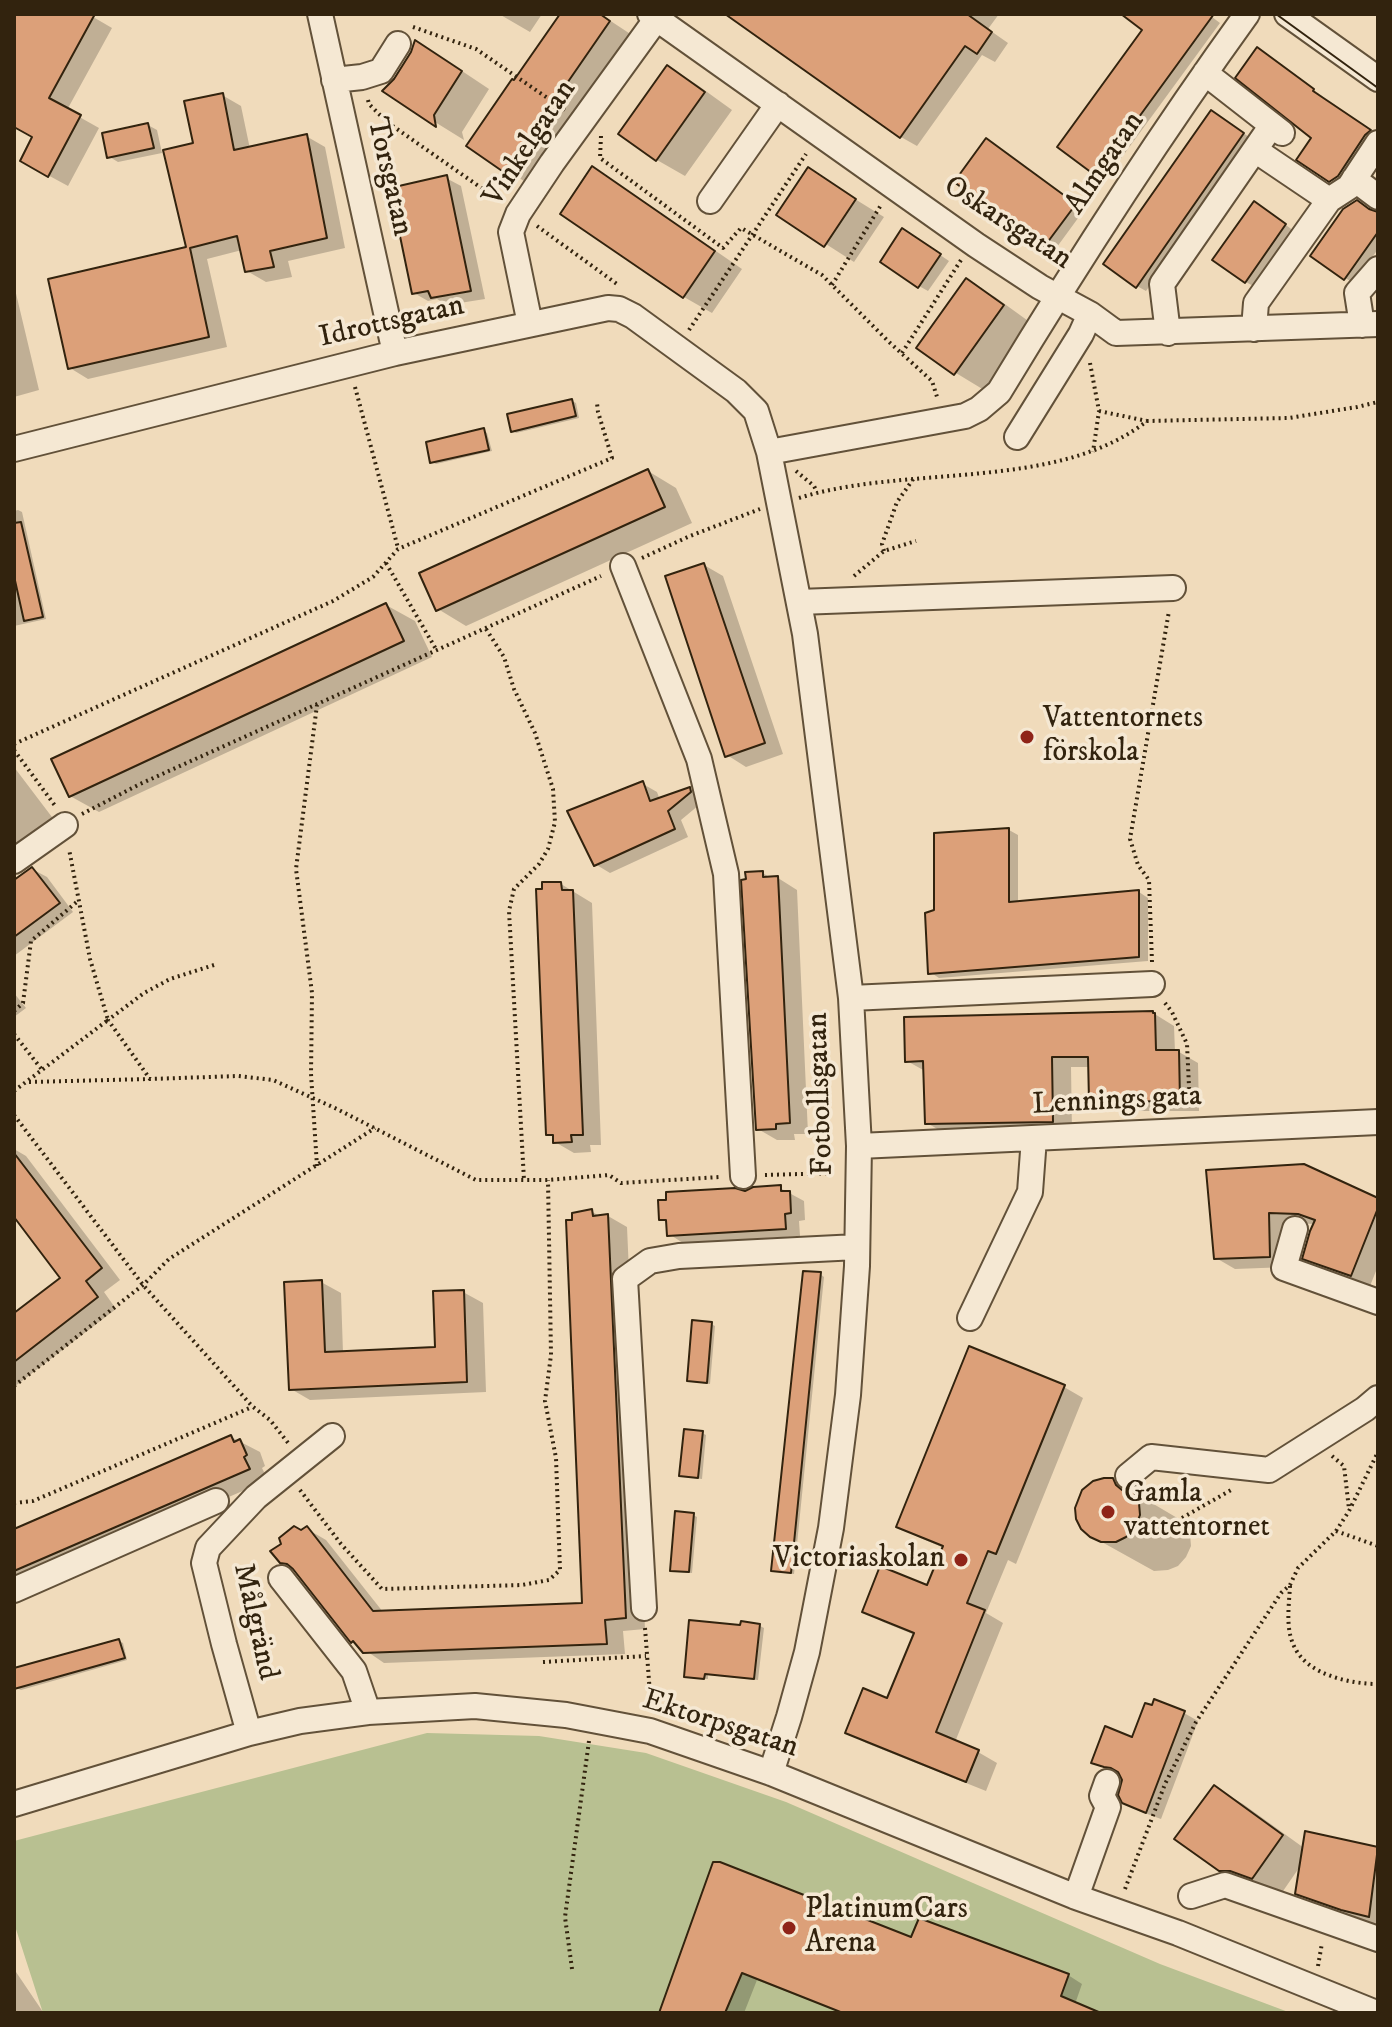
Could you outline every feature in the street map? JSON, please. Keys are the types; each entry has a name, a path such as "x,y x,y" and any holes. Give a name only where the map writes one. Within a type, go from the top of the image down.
{"street":[{"name":"Torsgatan","path":"320,14 395,353"},
{"name":"Almgatan","path":"769,452 965,416 999,392 1057,296 1247,14"},
{"path":"1287,14 1378,79"},
{"path":"1312,14 1378,65"},
{"name":"Oskarsgatan","path":"656,15 976,245 1057,296 1085,324 1116,333 1370,324"},
{"name":"Vinkelgatan","path":"530,324 511,232 518,214 656,15"},
{"path":"334,80 381,71 398,44"},
{"path":"1168,333 1162,284 1255,150 1277,129 1205,73"},
{"path":"710,201 778,104"},
{"path":"1254,329 1256,303 1329,200 1349,187 1378,143"},
{"path":"1255,150 1329,200"},
{"path":"1354,179 1378,197"},
{"path":"1370,324 1357,293 1378,269"},
{"name":"Idrottsgatan","path":"14,449 395,353 608,308 619,309 633,316 736,391 756,411"},
{"path":"1017,437 1085,324"},
{"name":"Fotbollsgatan","path":"756,411 769,452 809,664 851,998 859,1146 857,1247 848,1395 831,1528 807,1652 771,1773"},
{"path":"623,566 699,759 726,874 743,1176"},
{"path":"799,602 1173,588"},
{"path":"14,861 65,825"},
{"path":"851,998 1152,984"},
{"name":"Lennings gata","path":"859,1146 1378,1122"},
{"path":"970,1318 1030,1192 1034,1138"},
{"path":"1295,1229 1284,1268 1378,1302"},
{"path":"644,1608 625,1279 650,1261 679,1256 857,1247"},
{"path":"1128,1476 1151,1457 1269,1470 1378,1398"},
{"name":"Målgränd","path":"249,1733 204,1563 208,1548 256,1497 332,1436"},
{"path":"14,1590 216,1501"},
{"path":"281,1578 354,1671 368,1712"},
{"name":"Ektorpsgatan","path":"14,1804 249,1733 300,1721 368,1712 475,1706 566,1715 650,1731 771,1773 1076,1897 1178,1933 1376,2013"},
{"path":"1076,1897 1108,1807 1102,1796 1107,1782"},
{"path":"1191,1896 1225,1885 1378,1939"}],"path":[{"path":"398,44 412,27 476,49 602,136 600,158 723,248 741,228 822,275 932,381 939,402"},
{"path":"362,77 369,104 387,122 549,233 625,290"},
{"path":"686,335 807,151"},
{"path":"832,285 882,203"},
{"path":"902,353 962,258"},
{"path":"1085,324 1099,411 1093,452"},
{"path":"350,365 398,549"},
{"path":"1099,411 1147,421 1289,418 1378,402"},
{"path":"14,744 333,601 373,577 398,549 612,458 597,403"},
{"path":"65,825 140,784 690,536 758,509 817,492 872,482 1034,467 1093,452 1135,431 1147,421"},
{"path":"884,551 882,544 897,502 914,478"},
{"path":"844,601 855,575 884,551 916,541"},
{"path":"386,563 437,651"},
{"path":"1173,588 1130,839 1138,865 1149,880 1152,984 1172,1012 1187,1044 1191,1131"},
{"path":"486,629 504,657 514,689 535,733 553,789 555,822 548,849 539,864 514,889 509,911 524,1180"},
{"path":"317,705 296,869 312,993 312,1098 317,1166"},
{"path":"14,750 62,814 90,959 108,1020 150,1079"},
{"path":"14,1011 23,1003 31,941 79,900"},
{"path":"14,1091 144,993 170,979 214,965"},
{"path":"14,1034 43,1071"},
{"path":"27,1082 238,1076 273,1080 476,1180 548,1180 609,1175 621,1183 859,1172"},
{"path":"14,1115 143,1285 252,1406 270,1420 341,1544 382,1589 522,1585 549,1580 560,1570 556,1458 545,1401 551,1355 548,1180"},
{"path":"14,1386 143,1285 169,1259 375,1128"},
{"path":"14,1503 33,1501 252,1406"},
{"path":"1294,1454 1327,1451 1344,1466 1349,1511"},
{"path":"1378,1452 1336,1531 1298,1568 1290,1585 1288,1618 1294,1647 1302,1659 1329,1677 1378,1684"},
{"path":"1182,1518 1218,1497"},
{"path":"1336,1531 1378,1546"},
{"path":"1116,1911 1165,1784 1196,1722 1281,1593 1290,1585"},
{"path":"638,1707 651,1709 644,1608"},
{"path":"543,1662 646,1656"},
{"path":"724,1730 753,1738 761,1729"},
{"path":"572,1969 565,1917 590,1736"},
{"path":"1314,1988 1327,1920"}],"green space":[{"path":"427,1733 539,1736 646,1753 786,1802 1160,1964 1291,2013 43,2013 14,1923 14,1841"}],"building":[{"path":"14,14 95,14 49,98 81,115 48,177 20,161 32,137 14,127"},
{"path":"560,14 600,14 610,21 505,173 466,146"},
{"path":"725,14 967,14 992,32 977,54 965,46 900,138"},
{"path":"1121,14 1214,14 1096,176 1057,147 1142,30"},
{"path":"415,40 462,71 434,115 436,127 382,91 394,79"},
{"path":"1257,47 1313,91 1371,130 1338,176 1329,182 1296,160 1311,138 1235,78"},
{"path":"667,65 705,92 656,161 618,134"},
{"path":"223,93 234,150 307,134 327,238 270,251 274,267 245,272 237,236 190,248 209,337 68,369 48,279 186,247 163,150 193,143 184,101"},
{"path":"1211,110 1244,133 1136,288 1103,264"},
{"path":"148,123 154,148 107,158 102,133"},
{"path":"986,138 1076,204 1044,247 954,182"},
{"path":"592,166 715,251 683,298 560,214"},
{"path":"808,167 856,199 824,247 776,215"},
{"path":"447,175 471,291 431,298 428,291 412,294 390,188"},
{"path":"1357,200 1378,212 1378,232 1344,280 1310,256 1343,209"},
{"path":"1254,201 1286,224 1245,283 1212,260"},
{"path":"902,228 941,254 918,288 880,262"},
{"path":"966,278 1004,305 954,375 916,348"},
{"path":"572,399 576,416 511,432 507,414"},
{"path":"484,428 489,450 430,463 426,442"},
{"path":"648,469 665,507 436,611 419,573"},
{"path":"21,522 43,617 24,621 14,576 14,523"},
{"path":"704,563 765,743 725,757 665,576"},
{"path":"386,603 404,641 69,797 51,759"},
{"path":"643,781 650,801 690,787 691,792 668,811 675,829 594,866 567,811"},
{"name":"Vattentornets förskola","path":"1009,828 1009,902 1139,890 1139,957 928,974 925,913 934,910 934,833"},
{"path":"32,867 60,903 14,937 14,880"},
{"path":"763,871 763,877 778,876 790,1123 776,1124 776,1129 756,1130 741,880 746,879 745,872"},
{"path":"542,882 561,882 562,890 573,890 583,1135 571,1135 572,1142 553,1143 553,1135 546,1135 536,889 542,889"},
{"path":"1153,1011 1156,1050 1179,1050 1180,1101 1090,1102 1088,1057 1052,1057 1053,1122 925,1124 923,1061 905,1062 904,1017"},
{"path":"14,1153 102,1268 86,1281 98,1297 14,1362 14,1313 60,1278 14,1217"},
{"path":"1304,1164 1378,1198 1378,1208 1351,1276 1302,1259 1315,1220 1298,1214 1269,1213 1270,1257 1214,1259 1206,1170"},
{"path":"781,1185 781,1191 790,1191 791,1213 785,1214 786,1229 667,1236 666,1220 659,1220 658,1200 666,1200 666,1192 735,1188 745,1191 753,1187"},
{"path":"592,1209 593,1216 608,1214 626,1618 605,1620 607,1644 363,1653 353,1641 351,1643 293,1569 280,1563 270,1551 281,1544 279,1538 294,1526 301,1530 307,1526 373,1611 582,1603 566,1220 572,1220 572,1213"},
{"path":"803,1271 821,1272 791,1573 771,1571"},
{"path":"322,1280 325,1352 435,1347 433,1291 464,1290 467,1382 289,1390 284,1282"},
{"path":"692,1320 712,1322 707,1383 687,1381"},
{"name":"Victoriaskolan","path":"969,1346 1065,1385 996,1554 988,1551 967,1603 985,1610 936,1732 979,1750 966,1782 845,1733 863,1688 887,1698 914,1633 862,1612 880,1566 927,1585 943,1546 896,1527"},
{"path":"684,1429 703,1431 698,1478 679,1476"},
{"path":"231,1435 234,1442 240,1439 250,1469 14,1571 14,1529"},
{"name":"Gamla vattentornet","path":"1113,1478 1122,1490 1133,1490 1139,1503 1140,1515 1135,1528 1116,1542 1101,1542 1090,1537 1076,1519 1075,1508 1082,1490 1093,1481"},
{"path":"675,1511 694,1513 689,1572 670,1571"},
{"path":"689,1620 760,1624 754,1679 705,1674 704,1679 684,1677"},
{"path":"119,1639 125,1658 14,1689 14,1668"},
{"path":"1154,1699 1185,1711 1146,1813 1122,1803 1118,1795 1122,1780 1118,1772 1091,1763 1105,1726 1132,1737 1145,1703 1152,1705"},
{"path":"1214,1785 1283,1835 1252,1879 1230,1871 1219,1871 1174,1839"},
{"path":"1305,1831 1378,1847 1369,1917 1295,1894"},
{"name":"PlatinumCars Arena","path":"713,1862 720,1862 911,1937 919,1918 1069,1974 1061,1996 1101,2013 843,2013 742,1973 725,2013 659,2013"}],"tram line":[{"path":"1276,14 1378,88"}],"place":[{"name":"Vattentornets förskola","path":"1027,737"},
{"name":"Gamla vattentornet","path":"1108,1512"},
{"name":"Victoriaskolan","path":"961,1560"},
{"name":"PlatinumCars Arena","path":"789,1928"}]}
